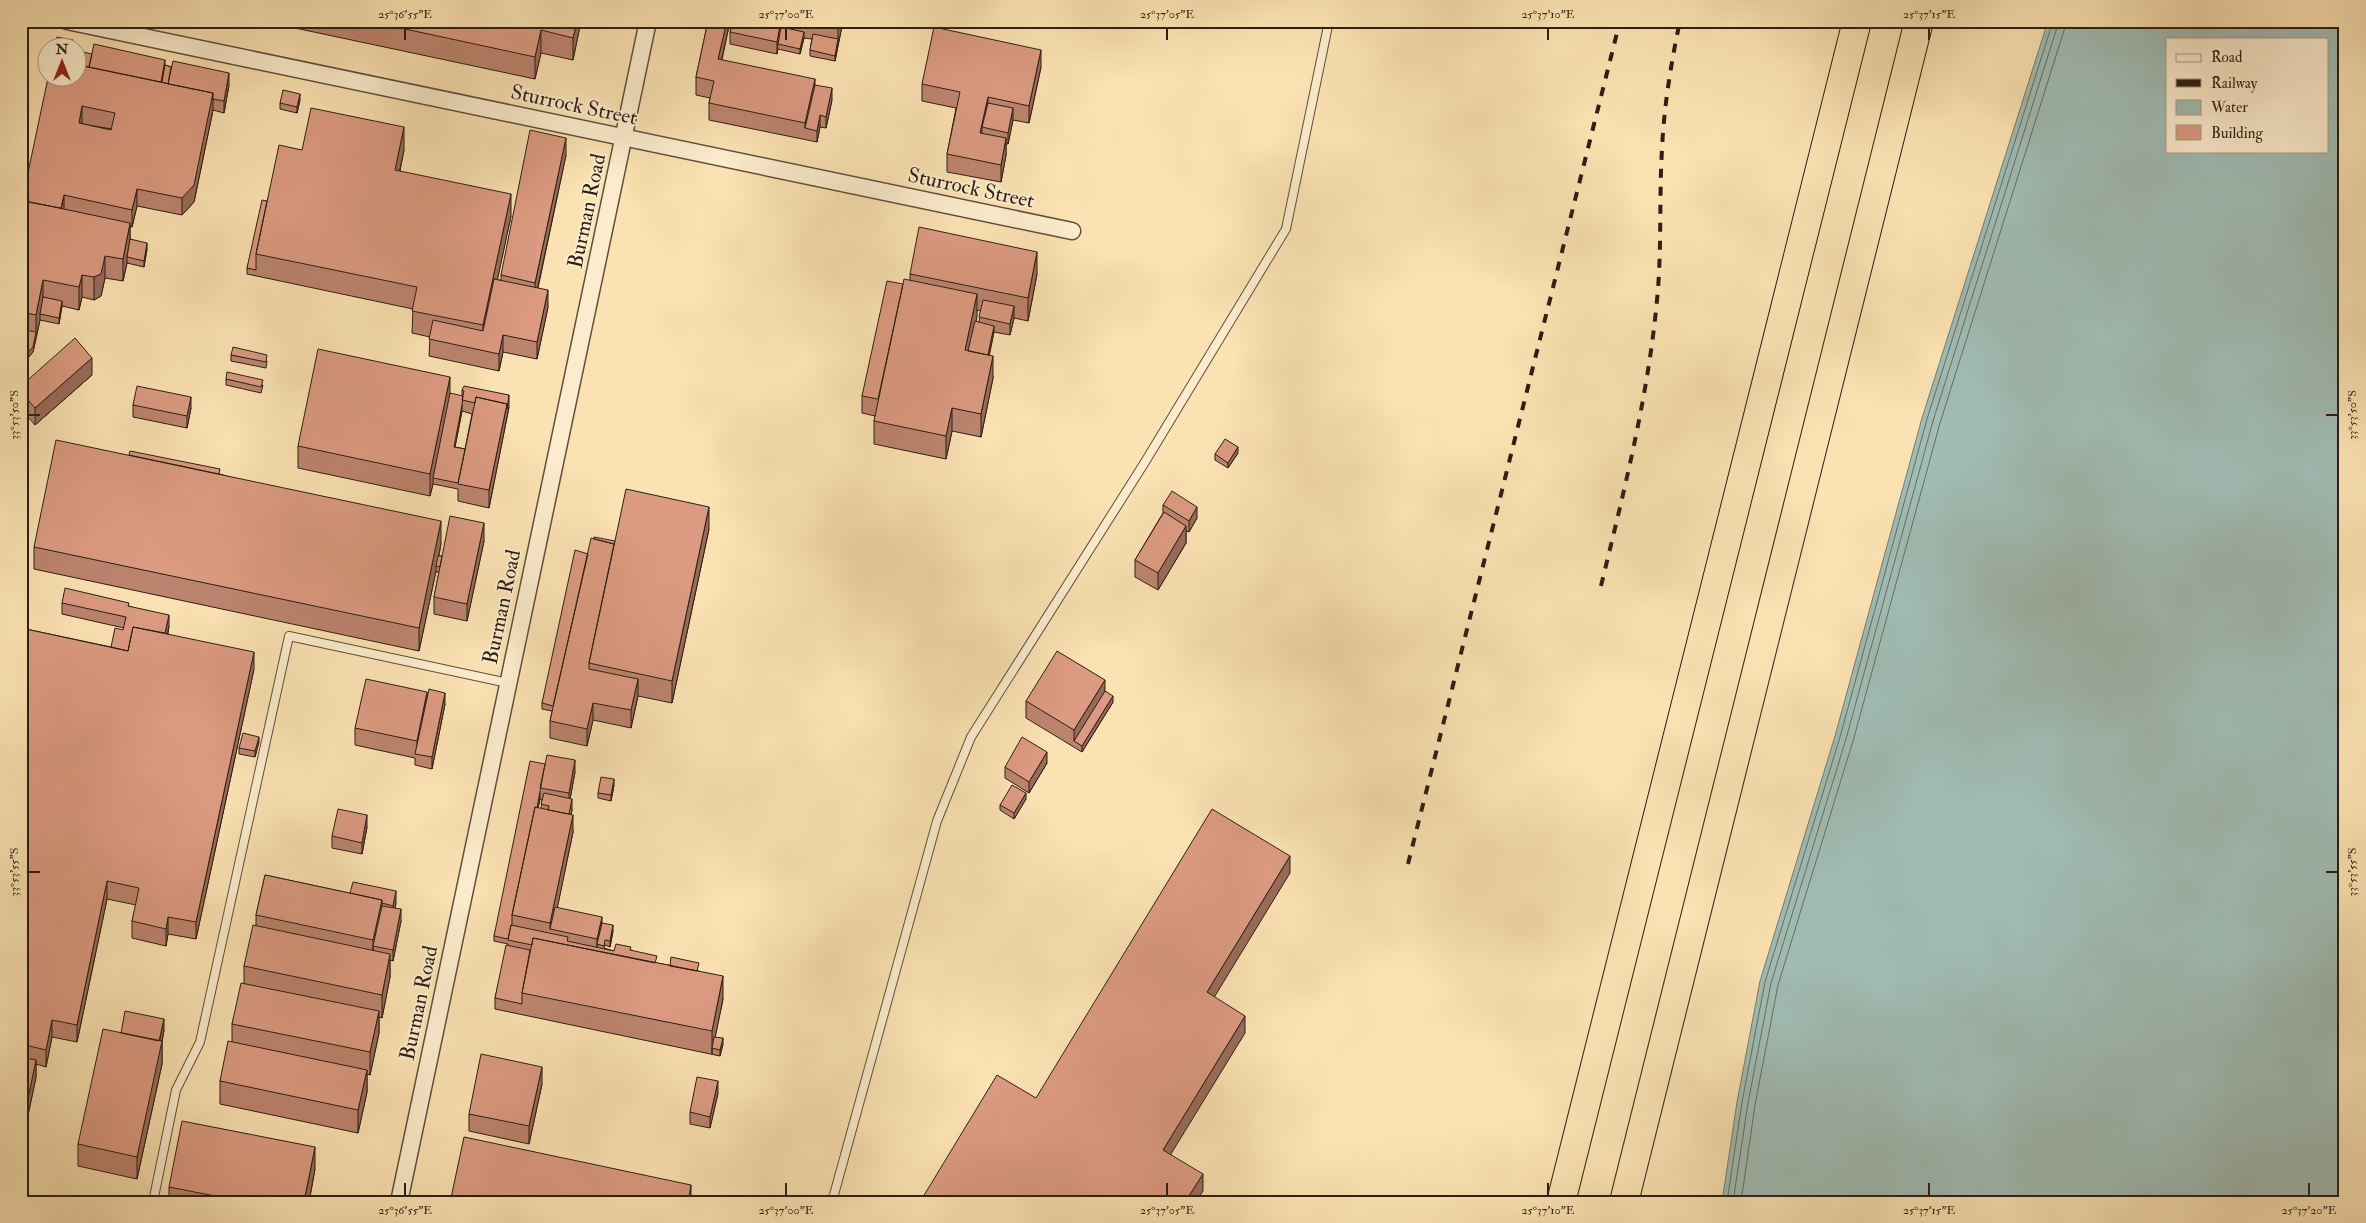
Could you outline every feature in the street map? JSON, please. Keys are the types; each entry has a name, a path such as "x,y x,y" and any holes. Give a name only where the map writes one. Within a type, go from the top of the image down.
{"highway":[{"path":"1561,1202 1857,21"},
{"path":"1624,1202 1919,21"}],"street":[{"name":"Sturrock Street","path":"67,21 1072,231"},
{"name":"Burman Road","path":"399,1202 648,21"}],"lane":[{"path":"832,1202 937,821 971,736 1145,462 1286,229 1329,21"},
{"path":"153,1202 176,1090 200,1042 289,636 508,683"}],"water":[{"path":"2048,21 2345,21 2345,1202 1722,1202 1737,1102 1760,981 1835,736 1922,418"}],"building":[{"path":"368,21 577,21 573,38 541,30 535,57"},
{"path":"708,21 727,21 718,59 815,79 805,123 709,103 714,81 696,77"},
{"path":"733,21 781,21 777,42 730,32"},
{"path":"807,21 839,21 838,28"},
{"path":"781,27 804,32 800,49 778,44"},
{"path":"934,27 1041,50 1029,106 988,97 980,133 1006,138 1001,165 947,154 960,92 922,84"},
{"path":"813,34 838,39 835,56 810,50"},
{"path":"94,44 165,60 161,82 89,67"},
{"path":"88,53 92,54 88,67"},
{"path":"173,61 229,73 224,101 213,99 213,93 168,84"},
{"path":"165,65 171,67 168,84 162,82"},
{"path":"88,67 213,93 194,185 182,198 137,189 132,210 64,195 61,208 22,201 46,88 88,88","holes":["82,106 115,113 111,130 79,123"]},
{"path":"815,85 832,88 826,117 820,115 817,131 805,128"},
{"path":"283,90 300,94 297,107 280,103"},
{"path":"988,103 1013,108 1008,133 982,127"},
{"path":"311,108 404,127 395,170 511,194 483,325 412,311 417,287 256,254 279,145 302,150"},
{"path":"530,130 566,138 535,283 501,275"},
{"path":"21,200 130,223 123,259 105,256 101,274 94,277 82,275 79,287 43,280 36,315 21,312"},
{"path":"262,200 267,201 256,254 256,270 247,268"},
{"path":"919,227 1037,252 1028,298 910,274"},
{"path":"130,239 147,243 144,261 127,257"},
{"path":"494,279 548,290 537,342 503,335 499,354 429,339 433,320 483,331"},
{"path":"904,279 977,294 965,350 993,356 981,414 952,408 946,436 874,421"},
{"path":"887,281 903,284 878,399 862,396"},
{"path":"43,297 62,301 59,318 40,314"},
{"path":"983,300 1014,306 1010,324 979,317"},
{"path":"975,321 994,326 988,355 968,351"},
{"path":"21,329 36,332 33,347 26,354 21,353"},
{"path":"75,338 92,358 35,408 21,392 21,386"},
{"path":"233,347 267,355 266,362 231,355"},
{"path":"318,349 450,377 430,474 298,446"},
{"path":"227,372 263,380 261,387 226,379"},
{"path":"137,386 191,397 187,416 133,405"},
{"path":"464,386 509,395 507,409 507,404 476,397 475,403 462,400"},
{"path":"450,393 463,396 454,447 465,449 458,483 433,478"},
{"path":"476,397 507,404 489,490 458,484"},
{"path":"1225,439 1238,447 1228,463 1215,454"},
{"path":"56,440 441,521 419,628 34,547"},
{"path":"130,451 220,469 219,474 129,455"},
{"path":"626,489 709,507 672,681 589,663"},
{"path":"1172,491 1197,507 1189,521 1163,505"},
{"path":"1164,512 1186,526 1158,573 1135,560"},
{"path":"450,516 484,523 467,604 434,597"},
{"path":"594,537 615,541 614,544 594,539"},
{"path":"591,538 614,544 589,669 638,679 631,710 593,703 587,729 550,721"},
{"path":"575,550 588,554 553,706 542,703"},
{"path":"438,556 442,556 440,567 436,566"},
{"path":"65,588 129,603 128,606 169,615 165,633 133,627 128,651 111,647 115,628 123,630 126,617 62,603"},
{"path":"133,627 254,652 196,922 168,917 166,929 132,921 139,888 107,881 77,1025 52,1020 46,1050 21,1044 21,628 128,651"},
{"path":"1057,651 1105,680 1074,730 1026,701"},
{"path":"366,679 427,692 417,741 355,728"},
{"path":"429,689 445,693 432,757 415,754"},
{"path":"1105,691 1113,696 1082,746 1074,741"},
{"path":"243,733 259,737 255,751 239,748"},
{"path":"1022,737 1047,752 1029,782 1005,767"},
{"path":"547,755 575,760 569,793 540,788"},
{"path":"530,761 545,764 508,939 494,936"},
{"path":"601,777 614,779 611,795 598,793"},
{"path":"1012,785 1026,793 1014,813 1000,805"},
{"path":"544,793 572,799 569,814 548,810 549,806 541,804"},
{"path":"535,807 573,815 550,923 512,915"},
{"path":"338,809 367,815 362,843 332,836"},
{"path":"1212,809 1290,856 1207,992 1245,1016 1163,1150 1203,1174 1185,1202 920,1202 997,1075 1036,1098"},
{"path":"265,875 382,900 373,940 256,915"},
{"path":"353,882 396,891 393,906 382,903 382,900 350,893"},
{"path":"382,906 401,909 393,950 373,946"},
{"path":"555,907 602,917 597,939 550,929"},
{"path":"602,923 613,925 610,941 605,940 604,946 597,944"},
{"path":"253,925 390,954 382,995 244,966"},
{"path":"511,925 568,937 567,941 614,951 616,944 631,947 630,950 657,956 655,963 533,938 532,945 508,940"},
{"path":"533,938 723,976 712,1031 522,993"},
{"path":"506,945 530,950 522,993 522,1004 495,998"},
{"path":"671,957 699,963 697,971 670,966"},
{"path":"241,983 379,1011 370,1052 232,1024"},
{"path":"125,1011 164,1019 159,1041 121,1033"},
{"path":"103,1029 162,1041 137,1157 78,1144"},
{"path":"714,1037 723,1038 720,1050 712,1048"},
{"path":"228,1041 367,1070 358,1110 220,1081"},
{"path":"481,1054 542,1067 529,1126 469,1114"},
{"path":"21,1057 36,1060 21,1132"},
{"path":"697,1077 718,1081 710,1117 690,1112"},
{"path":"182,1121 315,1147 304,1202 246,1202 169,1187"},
{"path":"464,1137 691,1185 688,1202 467,1202 451,1198"}],"railway":[{"path":"1408,864 1620,21"},
{"path":"1601,586 1634,444 1648,372 1657,300 1664,117 1680,21"}]}
